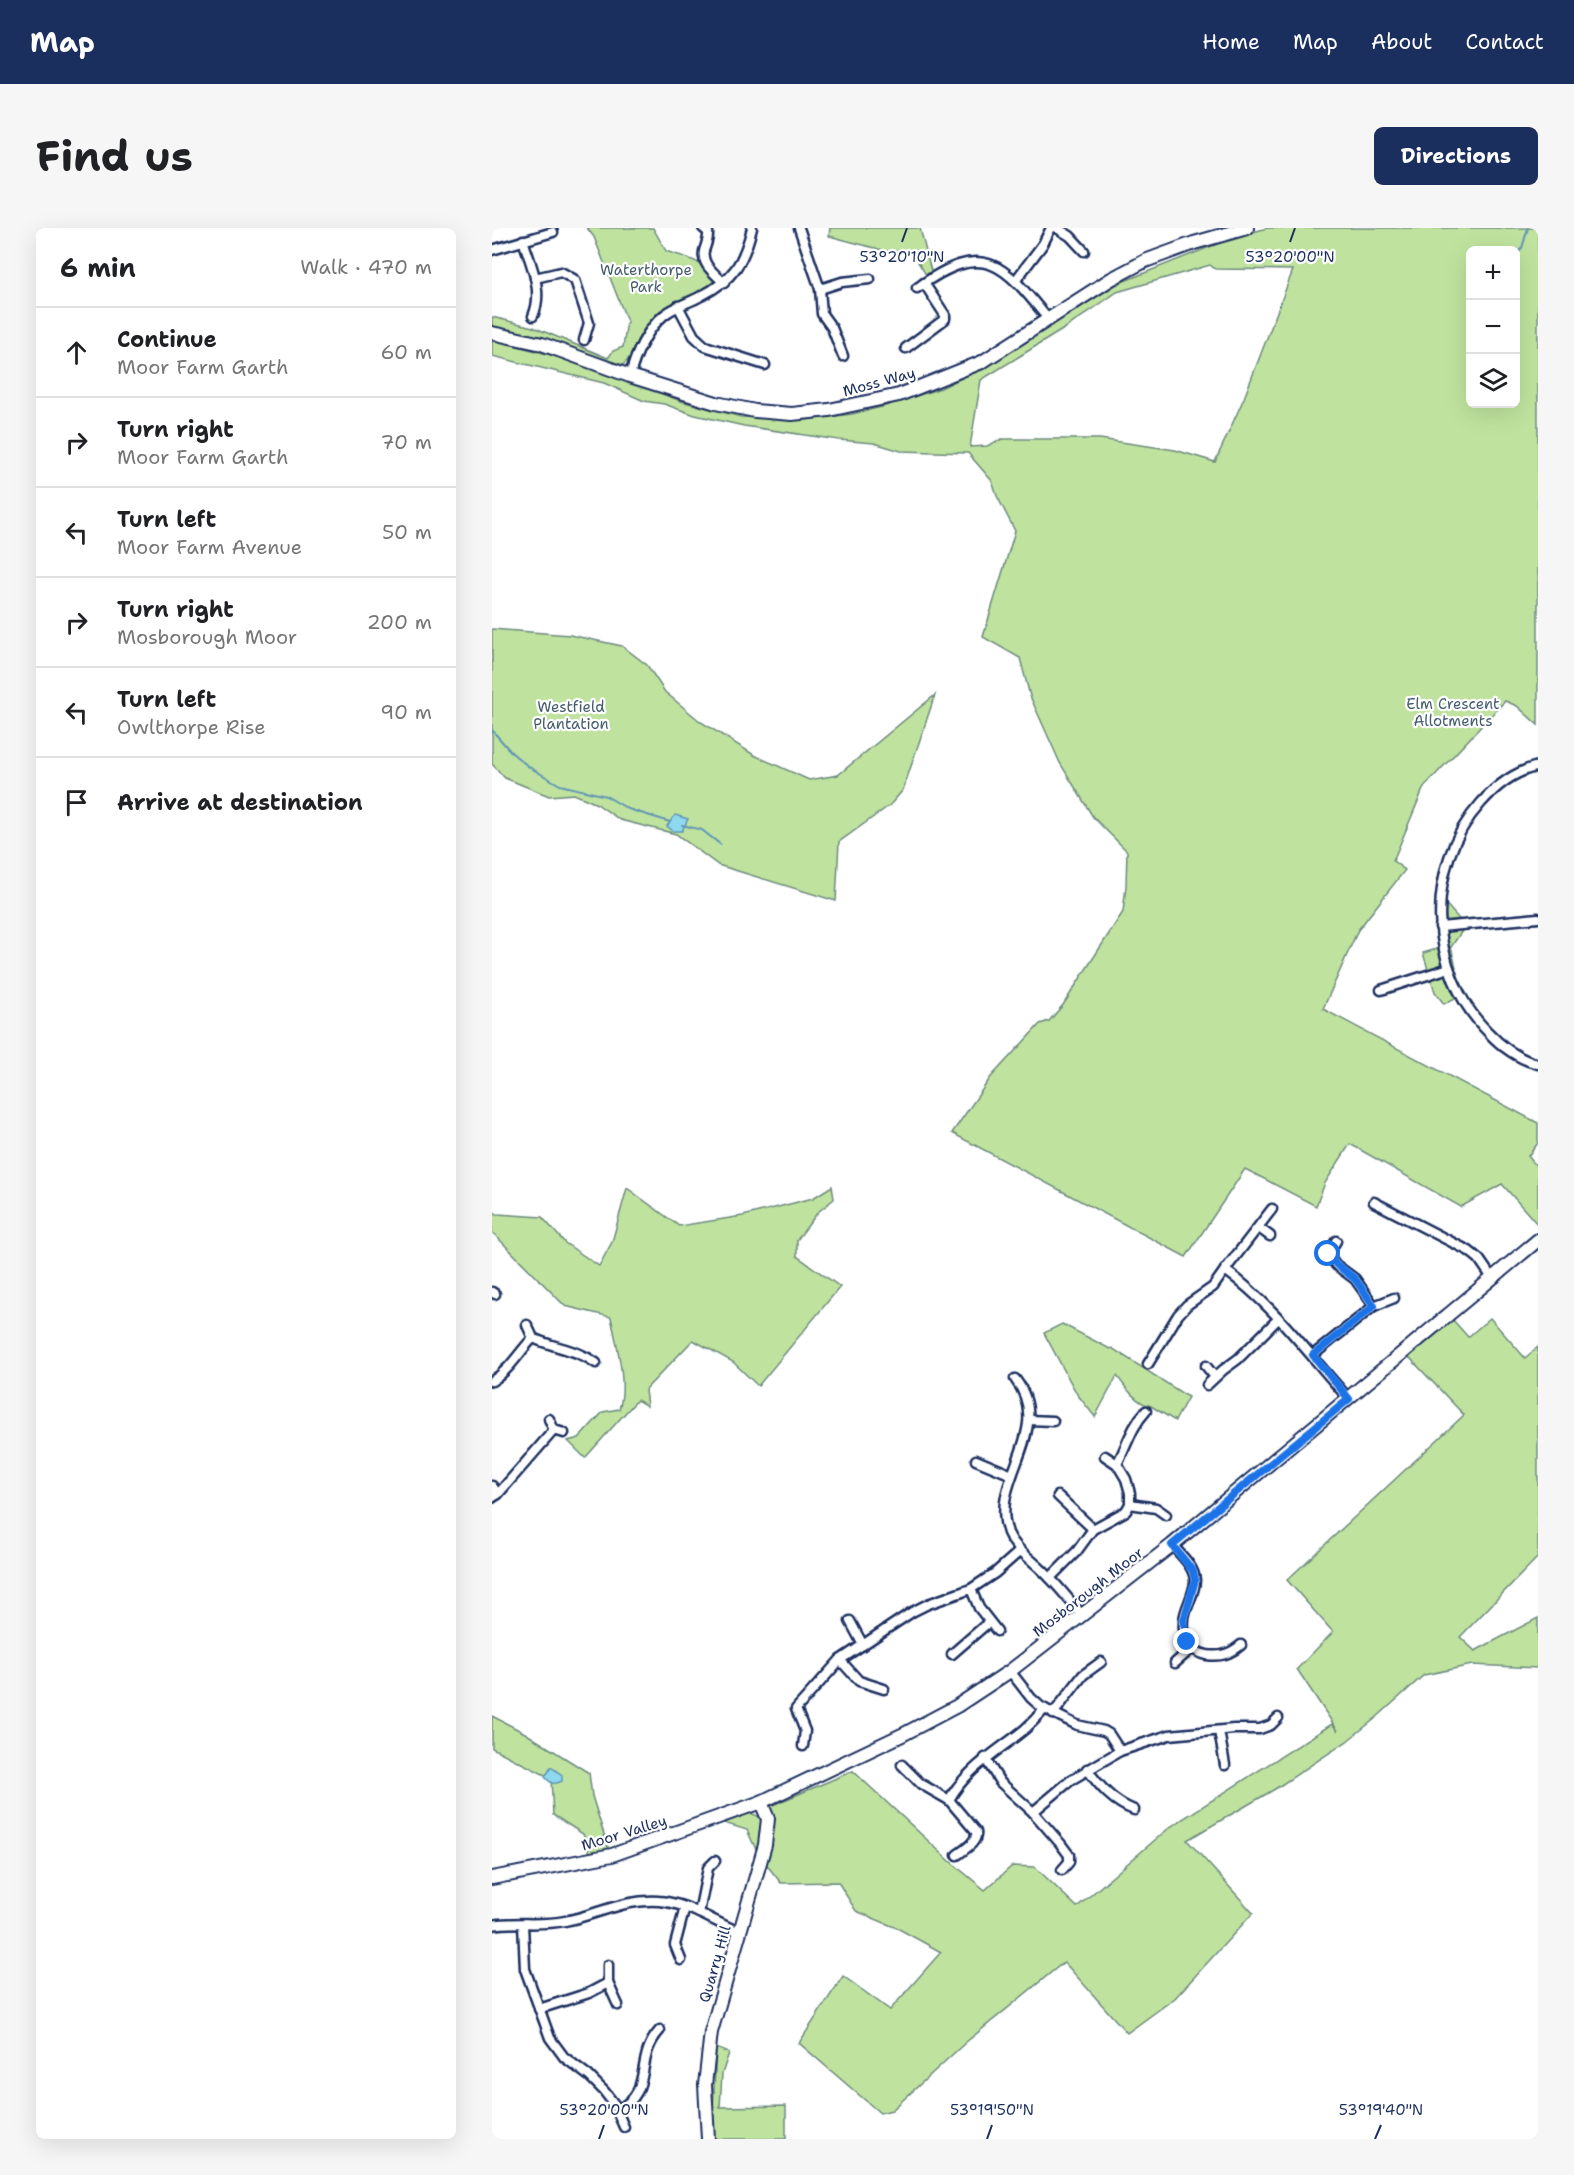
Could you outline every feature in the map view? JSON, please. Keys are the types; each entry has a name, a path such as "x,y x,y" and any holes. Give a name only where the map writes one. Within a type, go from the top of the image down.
{"main road":[{"name":"Moss Way","path":"492,333 542,344 630,376 716,403 755,411 792,414 829,410 899,395 982,362 1111,279 1145,261 1220,232 1247,228"},
{"name":"Mosborough Moor","path":"761,1802 939,1715 1010,1671 1172,1545 1538,1240"},
{"name":"Moor Valley","path":"492,1878 612,1855 761,1802"},
{"name":"Quarry Hill","path":"708,2139 705,2085 708,2049 715,2016 766,1838 768,1820 761,1802"}],"street":[{"path":"703,228 708,232 709,237 703,255 704,261 724,283"},
{"path":"630,376 644,342 664,315 724,283 740,263 752,228"},
{"path":"799,228 820,288 822,314 832,328 843,356"},
{"path":"1016,280 1043,244 1051,228"},
{"path":"1057,228 1070,236 1084,251"},
{"path":"493,247 523,240 547,231"},
{"path":"523,240 539,297 533,316"},
{"path":"906,348 945,319 945,315 920,285 951,266 969,262 987,263 1016,280 1048,319"},
{"path":"535,278 561,272 575,280 589,323 584,340"},
{"path":"820,288 842,282 870,279"},
{"path":"678,306 694,336 705,346 765,365"},
{"path":"1538,766 1519,772 1504,781 1469,817 1450,853 1444,871 1440,927 1449,968 1468,1008 1479,1023 1510,1051 1538,1064"},
{"path":"1440,927 1538,918"},
{"path":"1381,990 1449,968"},
{"path":"1374,1202 1469,1251 1479,1259 1492,1278"},
{"path":"1148,1364 1178,1315 1187,1305 1213,1287 1272,1209"},
{"path":"1258,1228 1270,1236"},
{"path":"1336,1241 1328,1254 1336,1264 1355,1279 1374,1306"},
{"path":"1225,1270 1255,1294 1313,1355 1349,1399"},
{"path":"1313,1355 1374,1306 1394,1298"},
{"path":"1207,1385 1238,1359 1278,1319"},
{"path":"527,1325 533,1338 549,1345 577,1352 596,1363"},
{"path":"492,1381 503,1374 533,1338"},
{"path":"1206,1366 1215,1377"},
{"path":"1015,1379 1024,1393 1029,1420 1027,1435 1004,1504 1004,1521 1020,1551 1050,1578 1082,1615"},
{"path":"1117,1464 1136,1421 1146,1411"},
{"path":"549,1419 554,1430 564,1433"},
{"path":"1029,1420 1053,1421"},
{"path":"495,1496 554,1430"},
{"path":"1050,1578 1077,1551 1093,1529 1126,1511 1130,1504 1130,1492 1126,1479 1117,1464 1105,1456"},
{"path":"976,1460 1012,1475"},
{"path":"492,1486 495,1496"},
{"path":"1058,1496 1093,1529"},
{"path":"1130,1504 1156,1508 1166,1515"},
{"path":"1172,1545 1193,1571 1195,1580 1184,1620 1187,1642 1191,1649 1200,1654 1218,1656 1232,1652 1241,1645"},
{"path":"803,1746 805,1731 796,1708 840,1660 912,1612 971,1589 995,1573 1020,1551"},
{"path":"971,1589 979,1608 997,1631"},
{"path":"850,1621 863,1645"},
{"path":"952,1653 989,1622"},
{"path":"1175,1663 1191,1649"},
{"path":"840,1660 859,1681 884,1689"},
{"path":"950,1800 965,1778 985,1758 1049,1712 1083,1676 1101,1662"},
{"path":"1010,1671 1031,1698 1049,1712 1077,1725 1104,1731 1109,1734 1120,1751"},
{"path":"1033,1812 1087,1769 1120,1751 1169,1735 1260,1729 1271,1725 1278,1718"},
{"path":"1219,1731 1225,1765"},
{"path":"985,1758 1000,1782 1033,1812 1069,1855 1069,1862 1062,1870"},
{"path":"902,1765 921,1784 950,1800 977,1834 974,1842 957,1856"},
{"path":"1087,1769 1104,1792 1125,1807 1134,1810"},
{"path":"699,1913 708,1868 715,1861"},
{"path":"492,1925 566,1921 610,1907 658,1900 685,1907 740,1932"},
{"path":"681,1960 675,1945 685,1907"},
{"path":"523,1924 525,1969 555,2048 604,2091 617,2110 624,2127"},
{"path":"608,1965 608,1983 618,2005"},
{"path":"539,2009 589,1993 608,1983"},
{"path":"617,2110 626,2106 636,2096 650,2043 660,2030"}],"green space":[{"name":"Waterthorpe Park","path":"587,228 653,228 666,251 702,265 712,275 715,282 711,287 665,310 651,322 623,365 492,326 492,317 533,327 608,358 613,351 623,347 627,321 594,237"},
{"path":"830,228 920,228 931,271 926,275 912,252 886,251 829,236"},
{"name":"Elm Crescent Allotments","path":"1267,228 1538,228 1538,725 1517,706 1505,701 1424,787 1393,861 1405,870 1358,930 1323,1009 1538,1123 1538,1143 1528,1156 1538,1168 1538,1225 1502,1184 1461,1207 1350,1144 1325,1183 1316,1206 1245,1169 1186,1257 952,1133 991,1077 1040,1024 1049,1021 1063,1005 1123,912 1126,886 1127,851 1093,817 1060,763 1030,696 1020,658 983,637 1015,531 992,481 968,453 901,451 874,443 744,426 695,415 664,404 644,401 604,383 492,356 492,339 583,364 681,401 741,417 805,420 852,414 882,407 941,388 990,364 1117,284 1232,238","holes":["1210,265 1215,269 1293,270 1244,398 1215,462 1175,450 1100,439 1002,439 987,446 970,447 981,380 1067,327 1117,292"]},
{"name":"Westfield Plantation","path":"492,629 570,635 622,646 647,665 665,692 701,722 754,755 809,780 838,775 935,695 903,790 890,805 839,842 836,901 718,865 676,834 620,820 597,804 574,794 549,796 505,778 492,764"},
{"path":"1444,902 1459,919 1462,931 1451,947 1456,967 1449,978 1457,997 1444,1004 1435,992 1423,953 1447,946"},
{"path":"832,1186 834,1199 818,1212 797,1240 797,1256 840,1287 758,1386 733,1362 693,1340 645,1390 647,1406 637,1400 585,1458 568,1441 579,1438 603,1412 619,1409 621,1399 622,1376 611,1317 565,1306 492,1232 492,1211 497,1214 542,1217 565,1243 599,1266 612,1242 627,1188 679,1226 743,1216 813,1198"},
{"path":"1490,1318 1525,1358 1538,1347 1538,1557 1460,1637 1475,1651 1538,1618 1538,1668 1472,1665 1424,1675 1346,1742 1275,1789 1187,1840 1253,1913 1175,1998 1127,2033 1064,1962 965,2043 892,2110 880,2113 799,2043 843,1976 890,2010 941,1952 899,1929 856,1911 838,1882 781,1883 766,1864 771,1836 768,1807 853,1771 951,1862 985,1890 1012,1866 1035,1867 1077,1907 1170,1827 1332,1724 1338,1731 1297,1669 1333,1632 1287,1580 1464,1415 1409,1357 1453,1320 1468,1337"},
{"path":"1062,1324 1112,1348 1188,1397 1175,1421 1136,1399 1117,1376 1095,1417 1077,1394 1044,1333"},
{"path":"492,1716 525,1733 589,1773 592,1796 609,1850 591,1856 583,1834 553,1815 551,1778 492,1748"},
{"path":"750,1813 758,1816 763,1823 758,1854 747,1830 724,1823"},
{"path":"716,2048 729,2053 722,2074 720,2107 786,2106 786,2139 714,2139"}],"water":[{"path":"675,815 688,819 682,831 673,831 667,826"},
{"path":"551,1767 562,1775 562,1781 553,1783 545,1777"}],"waterway":[{"path":"1520,250 1528,228"},
{"path":"492,730 512,753 529,767 560,785 606,796 628,809 670,822"},
{"path":"682,825 702,830 721,845"}],"route":[{"path":"1187,1642 1184,1620 1195,1580 1193,1571 1172,1545 1349,1399 1313,1355 1374,1306 1355,1279 1336,1264 1328,1254"}]}
